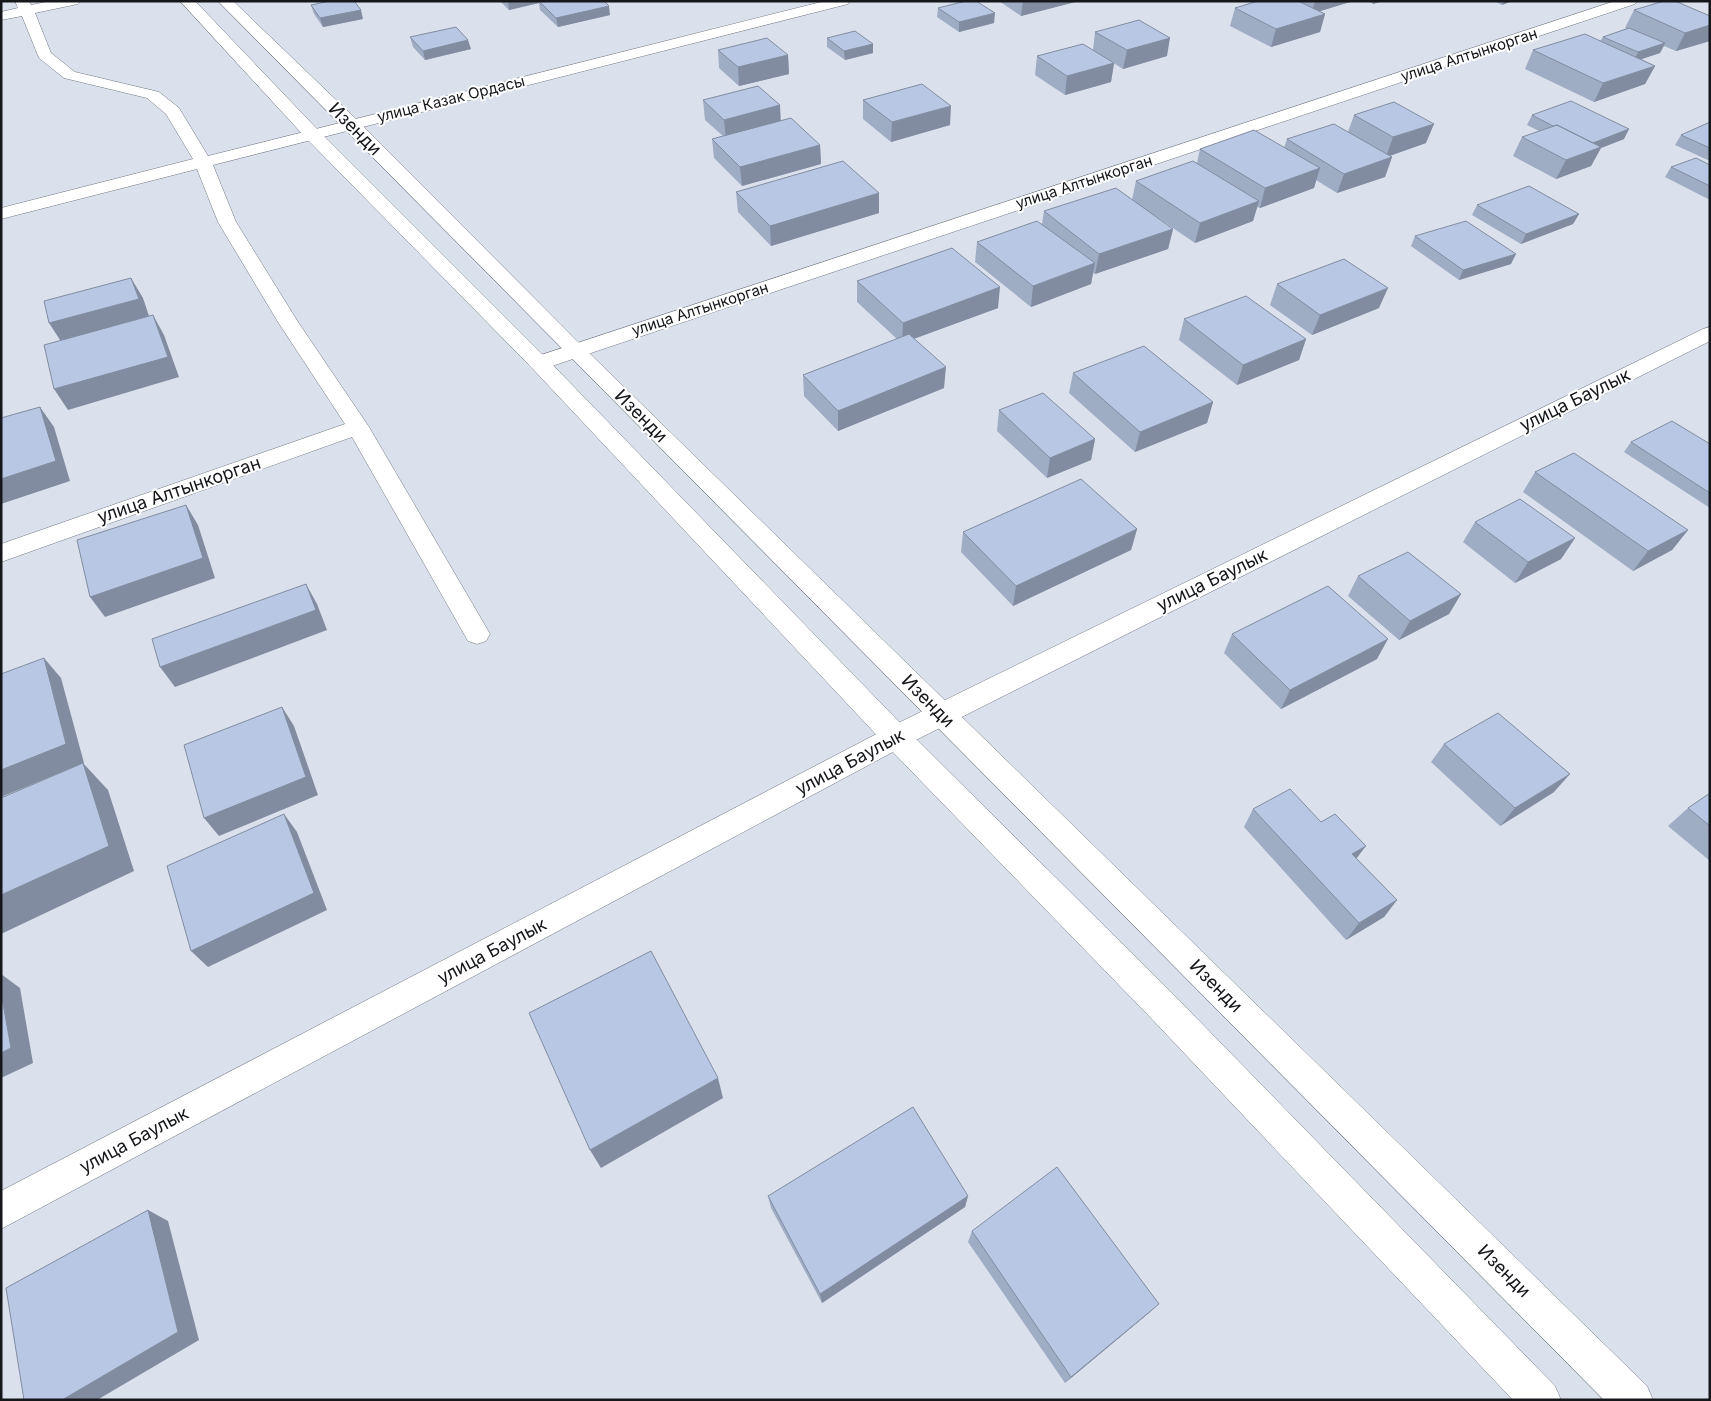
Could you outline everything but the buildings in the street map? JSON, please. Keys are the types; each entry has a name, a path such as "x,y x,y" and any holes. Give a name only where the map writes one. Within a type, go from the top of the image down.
{"street":[{"path":"1,16 25,6 73,1"},
{"name":"Изенди","path":"187,1 312,134 539,363 896,737 1161,1005 1541,1400"},
{"name":"Изенди","path":"225,1 351,124 576,351 1633,1400"},
{"name":"улица Казак Ордасы","path":"1,214 843,1"},
{"name":"улица Алтынкорган","path":"539,363 1630,1"},
{"path":"25,6 44,56 70,75 153,95 173,111 203,162 227,222 288,322 358,427 477,634"},
{"name":"улица Баулык","path":"1,1211 896,737 1710,333"},
{"name":"улица Алтынкорган","path":"1,553 358,427"}]}
